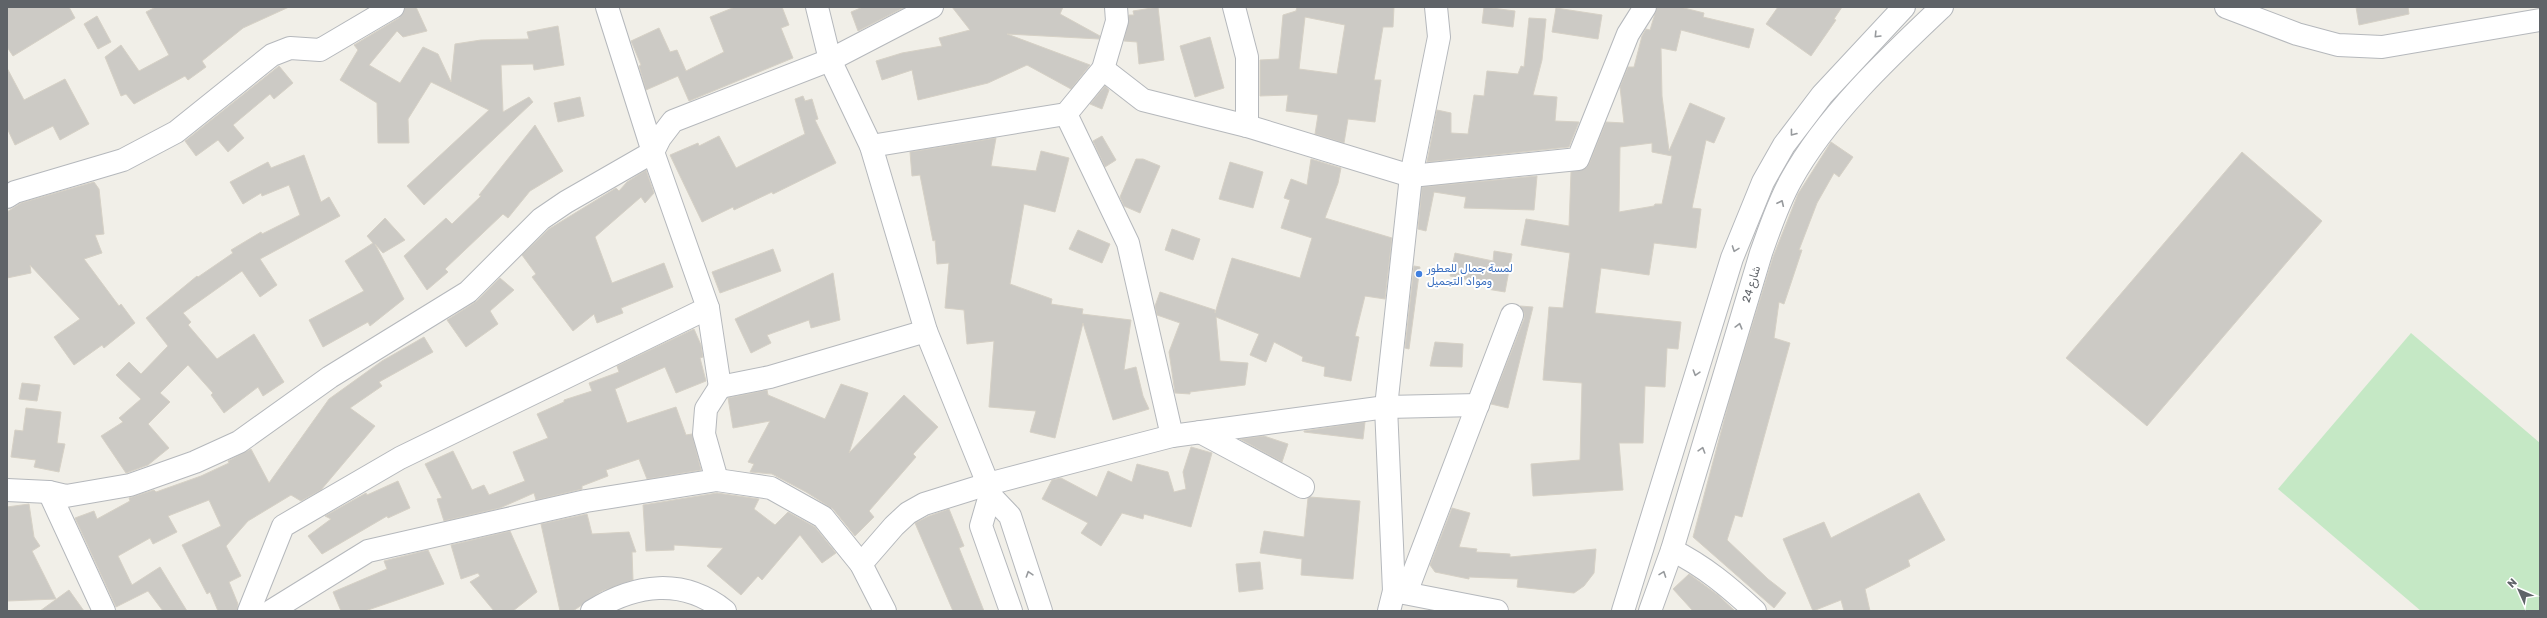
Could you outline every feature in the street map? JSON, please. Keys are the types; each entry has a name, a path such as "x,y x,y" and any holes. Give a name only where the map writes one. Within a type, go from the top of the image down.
{"street":[{"path":"7,197 15,192 124,160 176,132 272,55 290,48 320,50 393,7"},
{"path":"607,7 653,152 708,308 720,387 706,409 704,434 717,480"},
{"path":"817,7 830,60 871,146 926,331 989,490 1010,516 1042,611"},
{"path":"7,490 49,492 66,496 130,486 195,462 239,442 330,377 468,292 541,219 566,202 653,152 660,138 673,121 830,60 932,7"},
{"path":"871,146 1066,114 1103,68 1117,20 1116,7"},
{"path":"1234,7 1247,57 1247,126"},
{"path":"1396,598 1386,407 1411,176 1439,37 1436,7"},
{"path":"1103,68 1143,100 1247,126 1411,176 1578,159 1628,34 1645,7"},
{"path":"1623,611 1732,258 1763,182 1784,144 1822,95 1904,7"},
{"name":"شارع 24","path":"1650,611 1672,550 1772,221 1791,180 1810,150 1883,62 1942,7"},
{"path":"2226,7 2297,34 2338,46 2382,47 2540,20"},
{"path":"1066,114 1128,243 1172,436"},
{"path":"249,611 283,526 400,458 708,308"},
{"path":"1396,598 1478,405 1512,315"},
{"path":"720,387 770,377 926,331"},
{"path":"862,564 908,513 924,504 989,490 1172,436 1386,407 1478,405"},
{"path":"1200,432 1303,486"},
{"path":"271,611 368,551 586,500 717,480 771,488 823,517 862,564 885,611"},
{"path":"989,490 982,526 1011,611"},
{"path":"49,492 104,611"},
{"path":"1672,550 1700,564 1719,578 1755,611"},
{"path":"592,611 625,594 643,588 666,587 706,599 725,611"},
{"path":"1396,598 1497,611"}],"green space":[{"path":"2411,333 2540,443 2540,611 2421,611 2278,489"}],"building":[{"path":"7,7 69,7 75,18 13,56 7,47"},
{"path":"156,7 289,7 243,28 202,61 206,67 188,80 185,76 134,104 126,94 121,96 105,57 121,45 139,71 169,55 146,12"},
{"path":"405,7 416,7 427,31 403,37 397,31 369,65 400,83 423,47 438,54 451,82 455,44 481,40 529,39 527,32 558,26 564,65 534,70 533,64 501,65 503,112 529,97 533,102 424,205 407,186 489,110 431,82 408,119 409,143 378,143 377,103 340,80 358,50 354,45 399,18"},
{"path":"735,7 782,7 789,25 781,28 793,58 689,101 678,76 646,90 639,66 641,65 631,41 659,28 670,52 677,50 686,71 724,52 710,17"},
{"path":"863,7 905,7 858,31 851,12"},
{"path":"952,7 1063,7 1060,14 1100,36 1099,39 1007,34 1090,65 1071,89 1027,65 988,83 918,100 912,70 882,80 876,61 902,53 942,46 939,38 970,30"},
{"path":"1158,7 1164,60 1139,64 1137,42 1124,41 1129,15 1134,15 1133,11"},
{"path":"1297,7 1394,7 1393,27 1383,27 1374,80 1381,80 1375,122 1348,119 1344,143 1315,134 1318,115 1286,111 1288,95 1260,96 1260,60 1279,59 1283,15 1296,11","holes":["1305,17 1345,25 1337,74 1299,69"]},
{"path":"1484,7 1515,11 1513,27 1482,23"},
{"path":"1657,7 1680,7 1704,13 1703,17 1754,29 1749,48 1681,30 1676,51 1661,48 1662,96 1669,151 1690,103 1725,118 1714,143 1706,140 1692,208 1701,209 1696,248 1654,243 1649,275 1601,268 1595,313 1681,322 1678,349 1667,348 1665,387 1645,386 1643,443 1619,443 1623,490 1533,496 1531,464 1580,460 1582,383 1543,380 1549,307 1563,308 1570,253 1521,245 1526,219 1569,226 1571,172 1585,169 1589,164 1606,122 1624,123 1620,87 1628,67 1634,67 1642,36 1646,29 1650,30","holes":["1652,143 1652,152 1672,156 1662,204 1655,204 1654,206 1619,212 1620,147"]},
{"path":"1778,7 1842,7 1834,19 1836,20 1811,56 1766,24"},
{"path":"2356,7 2408,7 2409,14 2359,25"},
{"path":"1556,8 1602,15 1598,39 1552,32"},
{"path":"97,16 111,42 98,49 84,24"},
{"path":"1529,18 1546,19 1542,60 1533,95 1557,97 1555,121 1579,122 1569,147 1427,162 1437,110 1451,113 1451,133 1468,134 1474,95 1484,96 1487,71 1518,74 1521,66 1524,67"},
{"path":"1210,37 1224,88 1195,97 1180,46"},
{"path":"279,66 293,83 274,99 270,94 233,125 244,138 228,152 218,140 196,156 185,141"},
{"path":"7,68 24,100 65,79 89,124 60,140 53,126 15,145 7,128"},
{"path":"1105,86 1109,90 1102,109 1090,104"},
{"path":"803,96 805,101 812,99 818,119 815,120 836,163 773,194 772,192 734,210 733,207 702,222 670,155 698,143 699,146 719,136 736,168 805,134 795,99"},
{"path":"580,97 584,116 558,122 554,103"},
{"path":"535,125 563,171 530,191 508,218 503,214 445,269 448,272 427,290 404,256 446,218 452,224 481,196 479,195"},
{"path":"1102,136 1116,160 1105,167 1093,141"},
{"path":"996,138 991,166 1036,171 1041,151 1069,158 1055,212 1024,204 1010,284 1052,299 1051,304 1083,309 1082,314 1131,320 1124,370 1136,367 1143,396 1149,409 1113,420 1083,323 1055,438 1030,432 1036,411 989,407 994,341 967,344 964,310 945,308 949,263 937,264 935,240 933,241 920,175 912,176 910,152"},
{"path":"1831,142 1853,157 1839,177 1834,173 1817,203 1799,250 1802,250 1784,304 1779,302 1774,338 1790,343 1742,517 1735,515 1727,540 1768,579 1786,593 1774,608 1693,537 1730,398 1773,257 1798,194"},
{"path":"2242,152 2322,221 2147,426 2066,358"},
{"path":"304,155 321,202 329,197 340,216 260,259 277,285 260,297 242,271 183,313 191,322 188,325 217,359 254,334 284,382 263,396 258,387 224,413 211,395 213,393 188,365 160,393 170,402 148,424 169,448 148,465 126,473 101,436 123,422 119,418 141,399 116,375 129,362 141,374 168,346 146,318 197,276 198,277 233,253 231,250 261,232 262,234 300,215 289,185 262,196 261,193 243,204 230,182 268,162 271,168"},
{"path":"1136,159 1143,159 1160,166 1140,213 1124,206 1120,197"},
{"path":"1311,159 1341,168 1338,183 1325,218 1392,238 1385,299 1365,296 1355,336 1359,337 1351,381 1324,376 1325,367 1302,361 1303,357 1274,342 1266,362 1250,355 1259,334 1216,317 1220,361 1248,363 1245,385 1190,392 1190,394 1175,393 1169,352 1180,323 1157,315 1155,306 1160,292 1215,310 1215,313 1232,258 1300,278 1312,238 1281,228 1290,200 1284,198 1291,179 1307,185"},
{"path":"1230,162 1263,172 1253,208 1219,199"},
{"path":"646,170 654,193 645,203 641,197 595,237 612,283 664,263 673,287 621,308 623,313 597,323 594,314 573,331 532,277 536,274 522,255 549,229 616,188 619,191 627,182"},
{"path":"1537,176 1534,210 1464,208 1466,197 1434,192 1426,231 1418,229 1422,187"},
{"path":"94,182 99,189 104,234 95,235 102,253 84,259 119,306 121,304 135,323 104,348 102,345 74,365 54,337 80,319 30,265 31,273 7,278 7,212 21,203"},
{"path":"385,218 405,240 383,253 375,244 404,299 370,326 368,322 323,347 309,320 364,291 345,261 373,243 367,236"},
{"path":"1172,229 1200,239 1193,260 1165,250"},
{"path":"1078,230 1110,244 1102,263 1069,249"},
{"path":"773,249 781,271 720,293 712,272"},
{"path":"1494,251 1512,254 1505,292 1487,289 1488,284 1450,276 1455,253 1493,261"},
{"path":"1414,266 1420,267 1409,349 1405,348"},
{"path":"833,273 840,320 811,328 809,320 767,335 771,343 751,353 735,319"},
{"path":"500,278 514,290 490,311 498,324 466,347 447,320 477,301"},
{"path":"1520,306 1533,307 1508,408 1491,404 1524,319 1524,313"},
{"path":"694,329 701,345 703,357 700,358 706,381 676,393 665,367 615,389 627,423 676,407 686,435 692,434 701,470 647,479 639,459 606,470 608,476 582,486 582,489 536,500 534,493 500,508 444,521 437,499 442,498 425,464 453,451 472,490 484,485 489,495 525,481 513,452 548,438 537,414 564,402 564,400 592,391 589,383 619,372 617,366"},
{"path":"424,337 433,352 379,382 382,386 350,408 375,426 321,490 301,501 291,495 248,521 226,546 241,576 229,582 238,604 237,611 218,611 210,592 207,594 182,545 221,526 209,500 168,516 177,532 153,544 150,538 118,556 132,585 160,567 187,611 163,611 148,591 116,607 75,518 94,511 97,519 130,501 129,498 154,490 156,492 201,476 229,463 228,461 251,449 269,483 329,399 382,361"},
{"path":"1435,342 1463,344 1462,367 1430,366"},
{"path":"22,383 40,385 37,401 19,399"},
{"path":"841,384 868,393 849,453 904,395 938,427 913,454 916,457 869,511 874,517 855,536 833,509 806,492 772,474 750,472 754,464 748,462 770,421 733,428 728,398 767,390 768,395 825,419"},
{"path":"26,408 61,412 57,443 65,444 59,472 34,467 36,460 11,457 15,430 23,431"},
{"path":"1365,422 1363,439 1304,432 1304,431"},
{"path":"1264,436 1288,444 1282,462 1240,439"},
{"path":"1191,447 1212,453 1191,527 1144,514 1143,519 1122,513 1101,546 1081,533 1088,523 1042,499 1052,480 1061,478 1097,497 1108,471 1132,482 1137,464 1168,472 1174,492 1186,489 1183,472"},
{"path":"398,481 410,508 388,518 387,516 322,554 308,536 331,519 325,516 366,493 367,495"},
{"path":"717,493 759,499 754,509 775,525 788,512 815,527 836,553 822,563 800,535 762,580 758,576 741,595 707,566 723,548 674,545 674,550 646,551 643,505"},
{"path":"1919,493 1945,540 1908,560 1910,566 1865,589 1870,611 1844,611 1841,600 1813,611 1783,539 1824,522 1831,538"},
{"path":"1308,498 1360,501 1353,579 1301,575 1302,559 1260,553 1264,531 1304,537"},
{"path":"29,504 34,537 40,546 32,551 56,599 8,601 7,507"},
{"path":"1452,508 1470,513 1459,547 1477,549 1476,552 1510,554 1510,557 1596,549 1594,573 1584,586 1574,593 1517,587 1518,579 1469,577 1469,579 1435,572 1430,565"},
{"path":"949,509 964,546 959,548 984,611 953,611 915,523"},
{"path":"587,514 592,534 629,532 636,552 632,552 633,580 602,591 573,611 560,611 541,524"},
{"path":"510,531 537,592 513,611 494,611 470,582 480,576 478,573 461,579 451,545"},
{"path":"428,550 444,584 365,611 341,611 333,592 387,569 384,561"},
{"path":"1260,562 1263,589 1239,592 1236,564"},
{"path":"1689,574 1718,595 1735,611 1693,611 1673,589"},
{"path":"69,590 84,611 40,611"}],"place":[{"name":"لمسة جمال للعطور ومواد التجميل","path":"1419,274"}]}
